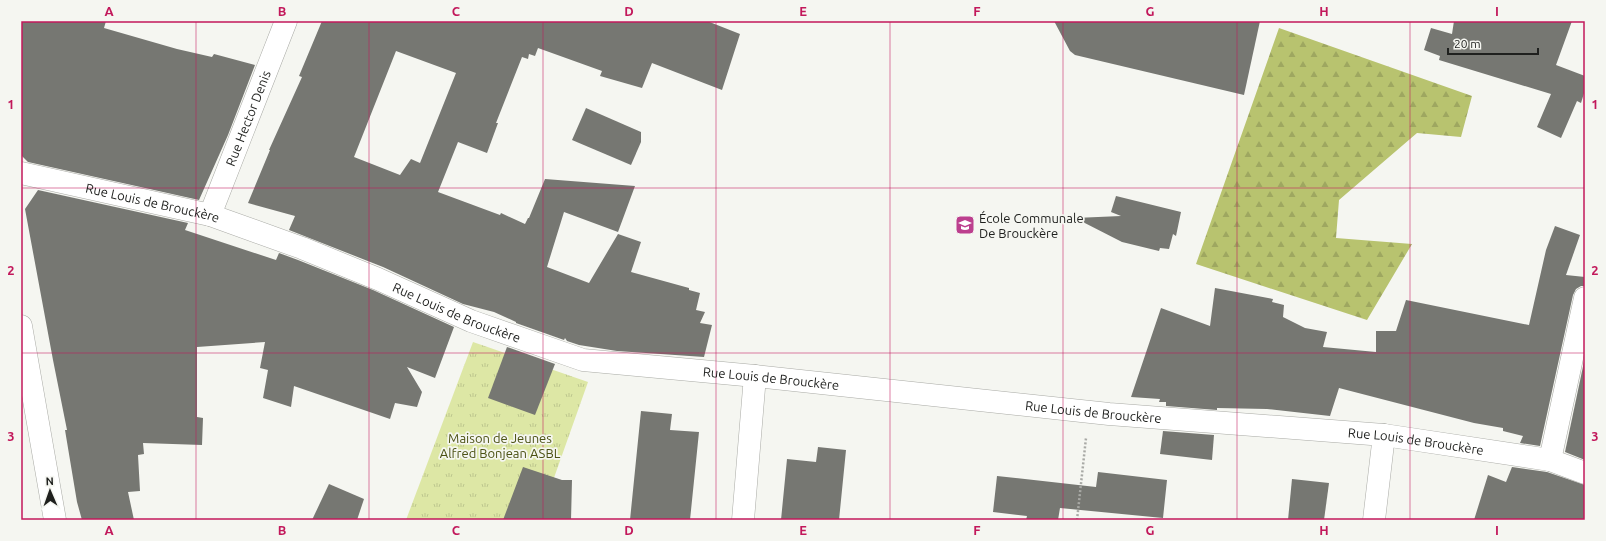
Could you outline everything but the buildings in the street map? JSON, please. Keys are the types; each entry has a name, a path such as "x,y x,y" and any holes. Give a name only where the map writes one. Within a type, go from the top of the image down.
{"street":[{"name":"Rue Hector Denis","path":"210,215 286,21"},
{"name":"Rue Louis de Brouckère","path":"21,173 210,215 302,248 378,279 471,321 583,360 755,376 1089,412 1384,436 1550,460 1585,473"},
{"path":"1550,460 1585,298"},
{"path":"21,326 55,520"},
{"path":"743,520 755,376"},
{"path":"1374,520 1384,436"}],"path":[{"path":"1076,520 1089,412"}],"green space":[{"path":"1279,28 1472,96 1461,137 1417,133 1339,200 1336,238 1412,244 1367,320 1196,264"},
{"name":"Maison de Jeunes Alfred Bonjean ASBL","path":"473,342 588,382 539,520 406,520"}],"place":[{"name":"École Communale De Brouckère","path":"965,225"}]}
